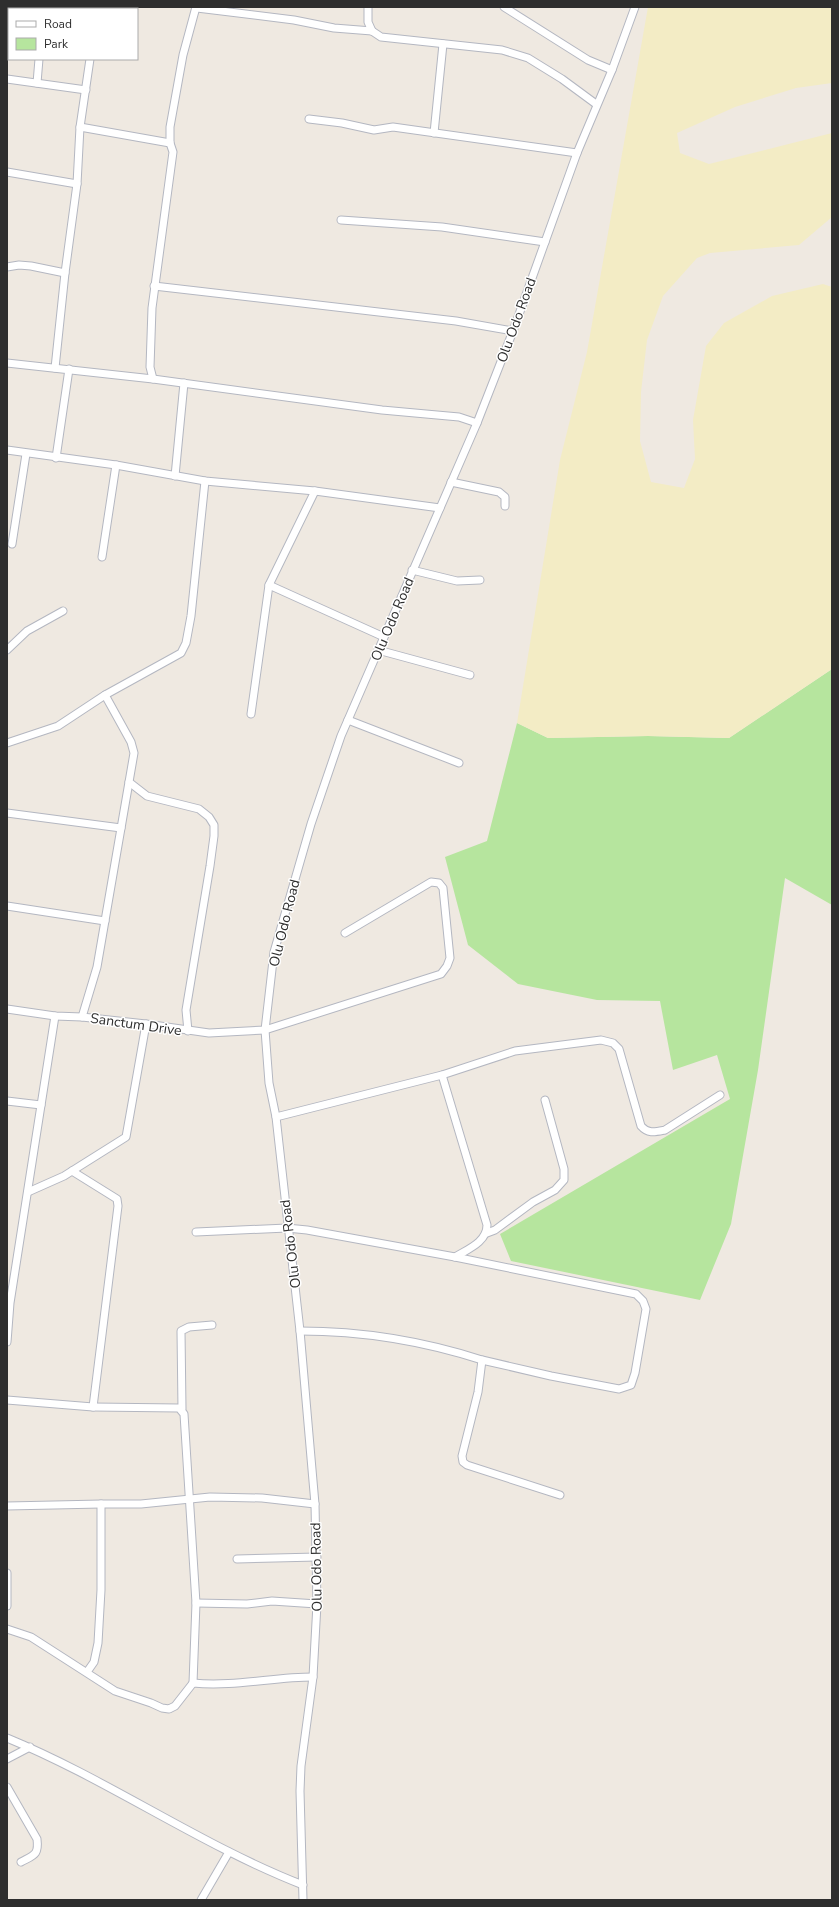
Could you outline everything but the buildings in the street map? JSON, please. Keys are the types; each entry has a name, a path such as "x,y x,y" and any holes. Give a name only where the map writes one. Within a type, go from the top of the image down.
{"street":[{"path":"153,379 150,367 154,286 173,152 170,143 170,127 183,55 196,7 294,20 334,28 372,31 381,36 502,50 528,58 562,79 596,104"},
{"path":"368,7 368,22 372,31"},
{"path":"504,7 588,60 612,70"},
{"name":"Olu Odo Road","path":"303,1900 300,1791 301,1766 313,1678 317,1604 317,1557 315,1504 300,1331 287,1228 276,1117 269,1083 265,1030 274,952 311,824 348,720 477,423 577,153 596,104 612,70 635,7"},
{"path":"434,133 443,44"},
{"path":"37,83 39,60"},
{"path":"56,368 64,273 77,184 80,127 86,90 87,67 90,60"},
{"path":"7,78 86,90"},
{"path":"310,119 342,123 374,130 393,127 577,153"},
{"path":"80,127 170,143"},
{"path":"7,172 77,184"},
{"path":"341,220 442,227 545,242"},
{"path":"7,268 19,265 31,266 64,273"},
{"path":"154,286 456,322 512,331"},
{"path":"7,363 153,379 382,410 459,417 477,423"},
{"path":"56,458 68,369"},
{"path":"175,476 184,383"},
{"path":"7,450 26,454 116,465 205,481 315,491 440,508"},
{"path":"12,544 26,454"},
{"path":"102,557 116,465"},
{"path":"7,743 58,726 105,695 181,653 186,643 200,534 205,481"},
{"path":"451,482 499,492 505,497 505,506"},
{"path":"251,714 269,585 315,491"},
{"path":"412,570 457,581 480,580"},
{"path":"269,585 384,637"},
{"path":"7,650 15,641 31,629 63,611"},
{"path":"378,650 470,675"},
{"path":"82,1017 97,967 134,753 131,742 105,695"},
{"path":"348,720 459,763"},
{"path":"129,782 147,796 199,809 209,817 214,825 210,866 186,1010 188,1031"},
{"path":"7,813 121,828"},
{"name":"Sanctum Drive","path":"7,1010 146,1024 208,1033 265,1030 441,974 447,966 450,958 443,888 439,883 431,882 345,933"},
{"path":"7,906 105,921"},
{"path":"7,1342 10,1303 56,1016"},
{"path":"28,1192 72,1171 126,1137 146,1024"},
{"path":"276,1117 442,1075 515,1051 601,1040 613,1043 619,1049 641,1126 646,1131 654,1132 665,1130 720,1095"},
{"path":"442,1075 486,1225 487,1233"},
{"path":"455,1257 533,1202 556,1190 564,1180 564,1169 545,1100"},
{"path":"7,1101 41,1105"},
{"path":"72,1171 114,1196 117,1199 118,1206 93,1407"},
{"path":"196,1232 287,1228 455,1257 636,1294 644,1300 646,1309 637,1366 631,1385 619,1389 551,1376 438,1348 370,1334 300,1331"},
{"path":"7,1629 31,1637 71,1664 88,1672 115,1691 162,1708 169,1709 175,1706 193,1683 196,1603 184,1414 182,1409 181,1331 190,1328 212,1326"},
{"path":"482,1360 478,1392 462,1456 463,1462 467,1465 560,1495"},
{"path":"7,1400 93,1407 182,1409"},
{"path":"7,1506 141,1504 210,1497 262,1498 315,1504"},
{"path":"88,1672 94,1662 98,1643 101,1590 101,1504"},
{"path":"237,1559 317,1557"},
{"path":"7,1573 7,1606"},
{"path":"196,1603 247,1604 272,1601 317,1604"},
{"path":"193,1683 223,1684 291,1677 313,1678"},
{"path":"7,1738 30,1747 229,1852 303,1885"},
{"path":"7,1759 30,1747"},
{"path":"7,1787 37,1839 38,1849 36,1853 21,1862"},
{"path":"201,1900 229,1852"}],"green space":[{"path":"832,669 832,905 785,878 758,1070 731,1224 700,1300 511,1261 500,1234 730,1099 717,1055 673,1070 660,1001 597,1000 518,984 468,945 445,857 487,841 517,723 548,738 648,736 729,738"}],"sand":[{"path":"648,7 832,7 832,83 796,88 735,107 677,133 680,153 709,164 832,133 832,217 799,245 710,253 697,258 663,296 647,340 641,392 640,441 651,482 684,488 695,459 693,420 706,346 724,323 772,296 823,284 832,287 832,669 729,738 648,736 548,738 517,723 560,460 587,352"}]}
